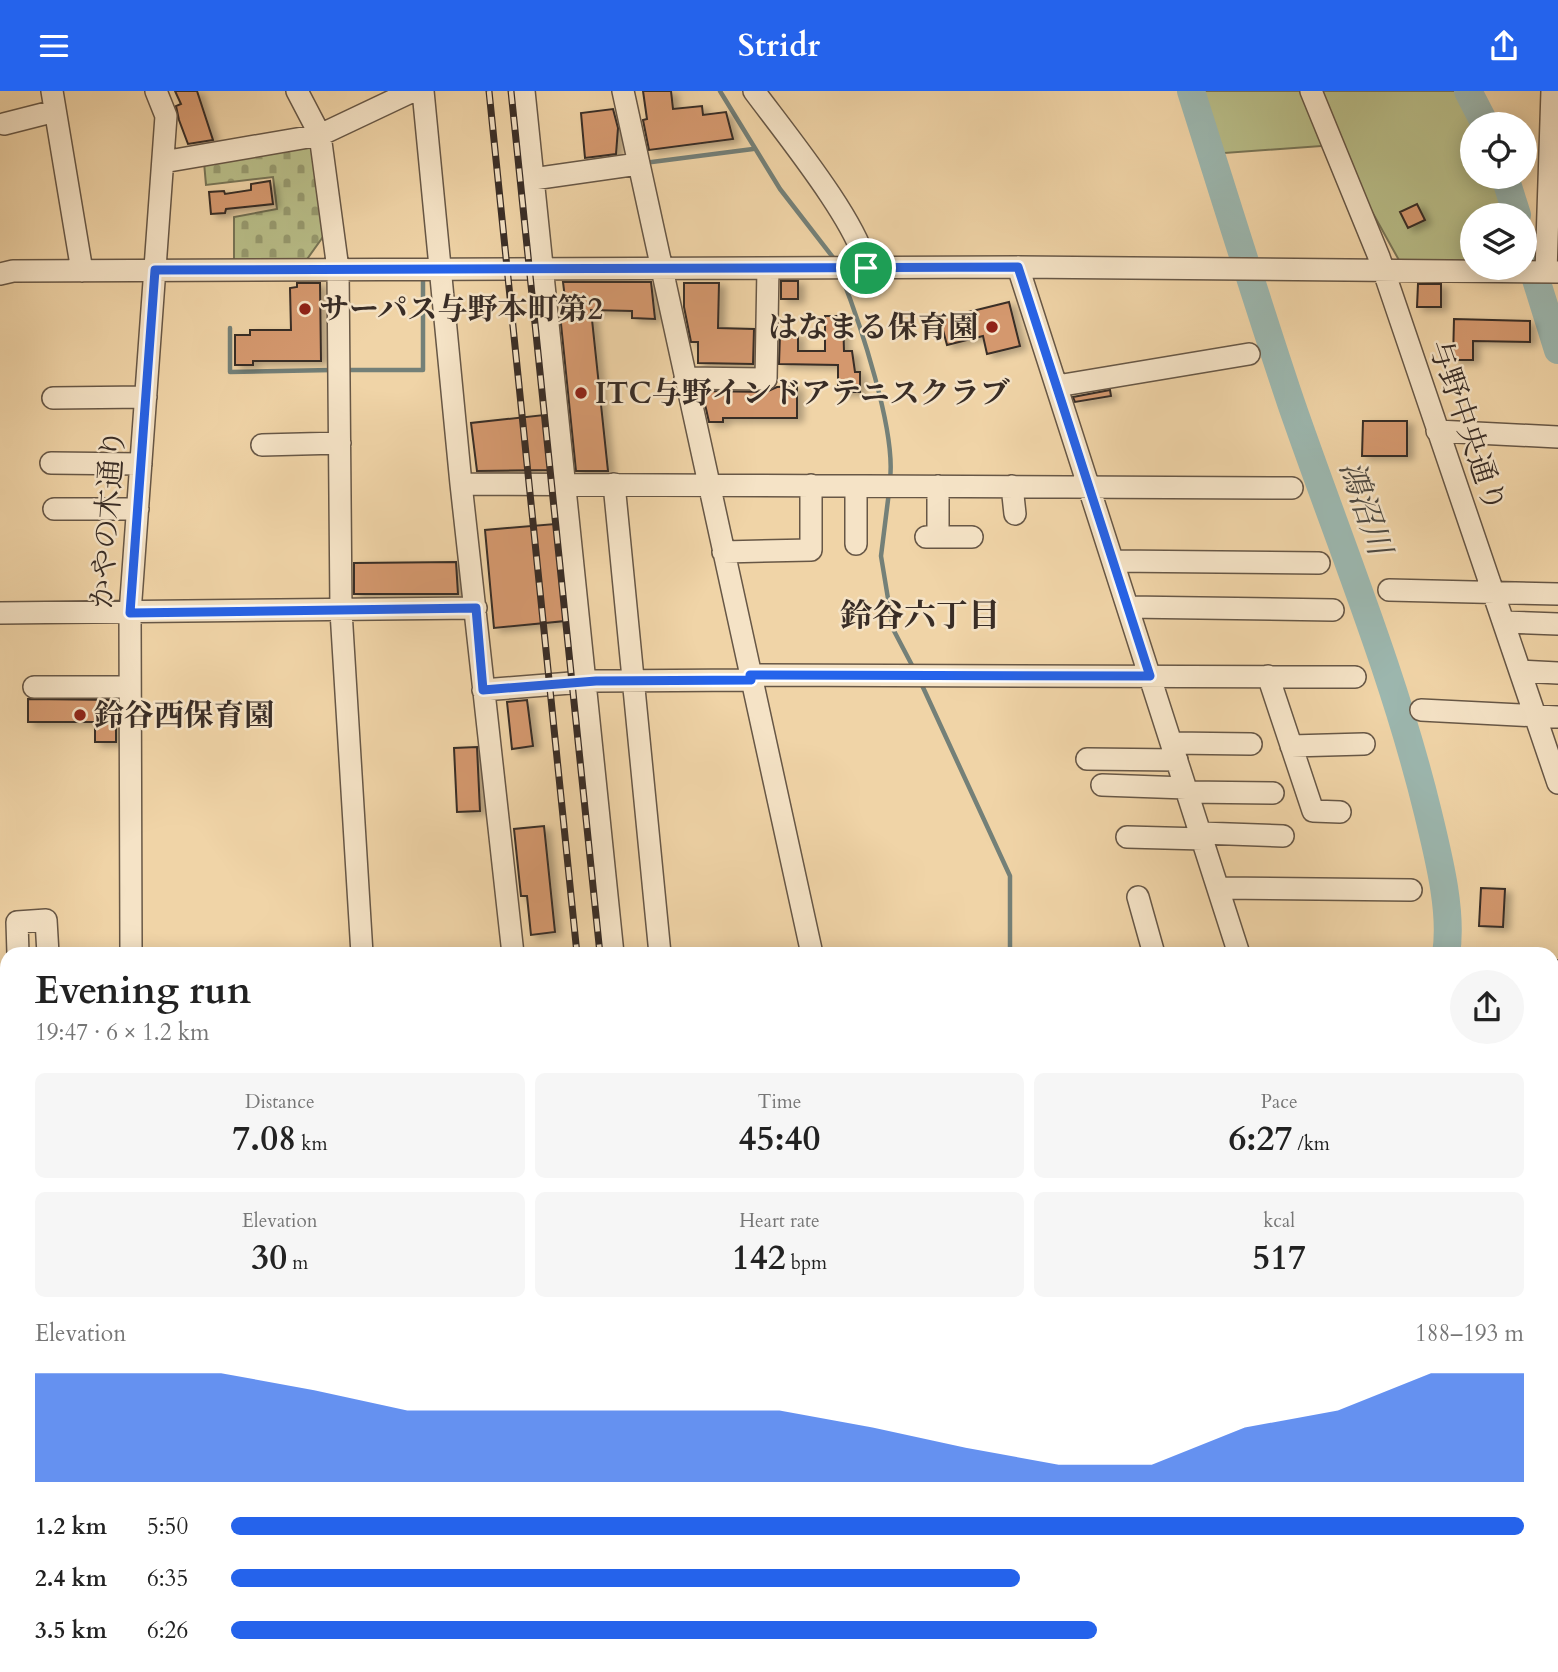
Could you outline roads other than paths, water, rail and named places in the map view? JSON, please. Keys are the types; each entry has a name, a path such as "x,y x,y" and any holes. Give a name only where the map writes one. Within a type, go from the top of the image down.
{"street":[{"name":"かやの木通り","path":"131,947 130,613 166,116 156,91"},
{"path":"297,91 320,135 338,269 341,611 362,947"},
{"path":"163,162 320,135 413,91"},
{"path":"424,91 439,271 512,947"},
{"path":"524,91 612,947"},
{"path":"623,91 810,947"},
{"path":"754,91 853,230 865,256 866,268"},
{"name":"与野中央通り","path":"1311,91 1335,144 1383,271 1558,783"},
{"path":"0,274 155,270 1018,267 1544,272 1551,91"},
{"path":"4,124 54,101 82,271"},
{"path":"533,179 638,164"},
{"path":"1018,267 1237,947"},
{"path":"685,378 766,379 768,268"},
{"path":"1057,386 1249,354"},
{"path":"53,398 146,397"},
{"path":"1437,431 1558,437"},
{"path":"262,445 340,443"},
{"path":"51,463 141,464"},
{"path":"461,484 1292,488"},
{"path":"614,484 659,947"},
{"path":"723,552 811,550 811,485"},
{"path":"856,486 856,544"},
{"path":"938,486 931,537 972,537"},
{"path":"1012,487 1015,514"},
{"path":"54,509 138,509"},
{"path":"1113,561 1319,563"},
{"path":"1389,590 1558,594"},
{"path":"1128,607 1333,610"},
{"path":"0,613 476,608"},
{"path":"1504,622 1558,624"},
{"path":"1520,671 1558,673"},
{"path":"483,690 585,682 917,675 1355,677"},
{"path":"1268,676 1313,811 1340,812"},
{"path":"34,687 131,687"},
{"path":"1421,710 1558,717"},
{"path":"1087,759 1251,744"},
{"path":"1291,746 1364,744"},
{"path":"1102,785 1273,793"},
{"path":"1127,837 1283,836"},
{"path":"1219,888 1411,890"},
{"path":"1138,897 1152,947"},
{"path":"18,947 17,922 46,920 48,947"}],"waterway":[{"path":"720,91 780,189 835,260"},
{"name":"鴻沼川","path":"1191,91 1291,403 1399,709 1432,829 1443,883 1448,920 1447,947"},
{"path":"1468,91 1479,112"},
{"path":"644,163 753,149"},
{"path":"1509,189 1513,203"},
{"path":"841,275 858,320 882,406 888,434 890,479"},
{"path":"344,370 423,370 423,279"},
{"path":"1536,280 1558,350"},
{"path":"230,328 230,372 332,370"},
{"path":"889,492 881,556 893,629 914,669"},
{"path":"921,683 1010,876 1010,947"}],"railway":[{"path":"489,91 576,947"},
{"path":"511,91 599,947"}],"place":[{"name":"サーパス与野本町第2","path":"305,309"},
{"name":"はなまる保育園","path":"992,327"},
{"name":"ITC与野インドアテニスクラブ","path":"581,393"},
{"name":"鈴谷西保育園","path":"80,715"}],"district":[{"name":"鈴谷六丁目","path":"920,616"}]}
